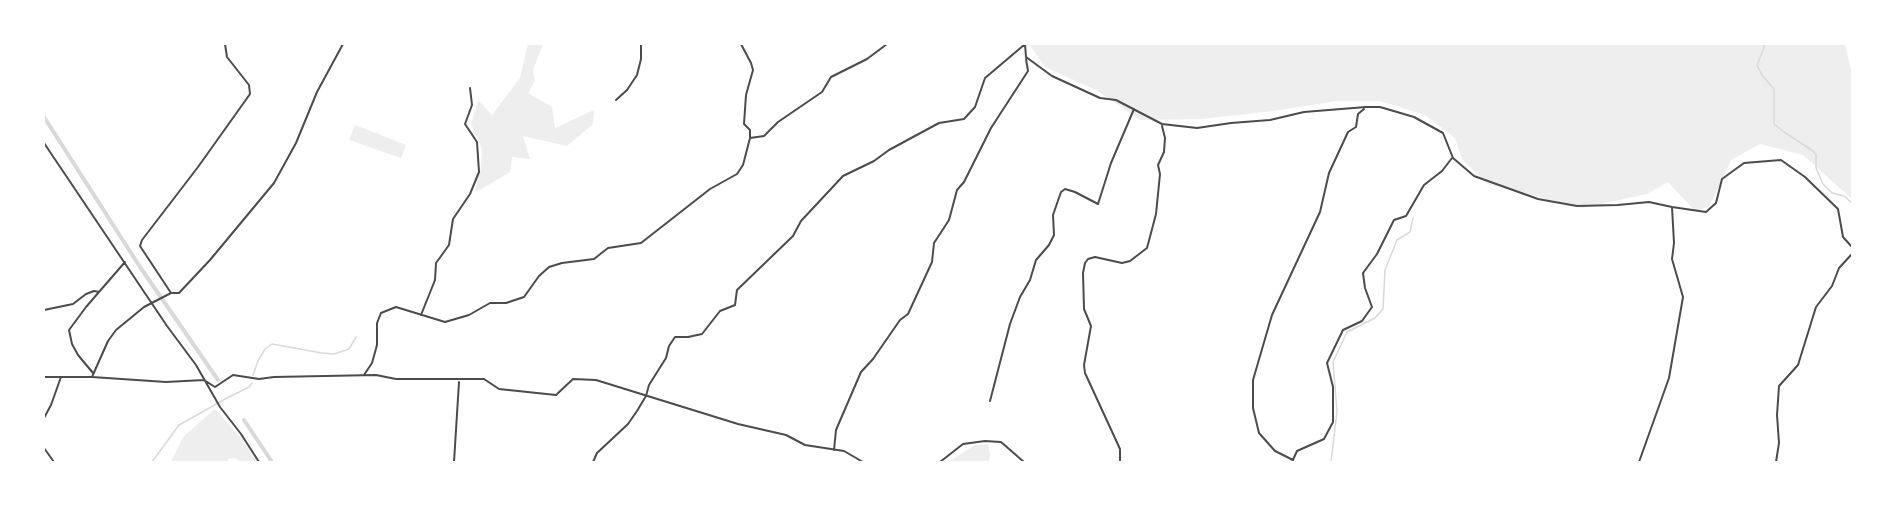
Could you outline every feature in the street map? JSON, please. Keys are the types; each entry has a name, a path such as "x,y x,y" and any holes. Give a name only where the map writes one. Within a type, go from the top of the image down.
{"street":[{"path":"171,293 140,246 142,240 250,94 249,85 227,57 225,44"},
{"path":"93,375 108,341 116,330 134,314 171,293 179,293 274,183 296,143 317,92 343,44"},
{"path":"616,100 627,90 637,75 641,59 641,44"},
{"path":"363,376 372,363 377,345 377,323 381,313 396,307 445,322 469,315 490,303 506,303 524,297 539,276 549,267 594,259 608,248 641,243 710,189 737,174 743,165 750,138 750,130 744,124 746,95 753,70 752,63 741,44"},
{"path":"750,138 764,136 778,122 822,92 831,77 867,59 887,44"},
{"path":"834,450 836,430 861,372 873,359 900,320 908,314 932,262 934,243 949,220 957,190 964,182 991,128 1028,71 1024,44"},
{"path":"593,462 597,453 628,424 646,396 649,385 666,358 669,346 675,337 702,334 720,311 735,305 737,290 793,236 801,221 843,176 874,161 889,150 939,123 964,119 975,107 985,78 1024,44"},
{"path":"1026,57 1052,76 1079,90 1100,98 1116,100 1162,124 1197,128 1270,120 1304,112 1380,107 1414,117 1443,133 1453,158 1473,176 1538,199 1577,206 1649,202 1706,212 1716,203 1722,179 1744,163 1781,160 1805,177 1838,209 1843,237 1852,247"},
{"path":"422,315 430,288 435,280 436,263 449,246 453,219 470,194 479,171 477,142 465,124 472,105 470,88"},
{"path":"1366,107 1358,114 1356,128 1348,132 1329,173 1320,212 1272,315 1253,380 1253,408 1259,433 1275,451 1292,461 1297,450 1324,440 1333,422 1333,387 1327,363 1343,330 1362,321 1372,307 1365,288 1363,273 1377,254 1394,220 1406,216 1424,185 1442,171 1453,158"},
{"path":"990,400 1010,324 1020,297 1030,280 1036,260 1054,235 1053,215 1061,192 1065,189 1098,204 1111,163 1134,110"},
{"path":"1120,462 1120,449 1085,373 1084,365 1091,326 1084,309 1083,273 1088,259 1095,257 1122,263 1130,261 1147,248 1156,214 1160,174 1158,165 1164,152 1165,138 1162,124"},
{"path":"44,143 196,365 219,407 241,434 259,462"},
{"path":"1639,462 1669,378 1683,297 1672,260 1674,243 1671,207"},
{"path":"1776,462 1779,443 1777,415 1779,386 1798,365 1816,307 1832,286 1839,268 1852,254"},
{"path":"93,375 72,344 69,330 125,262"},
{"path":"44,310 73,304 86,294 94,291 100,292"},
{"path":"44,377 93,375 166,382 204,380 215,387 233,375 259,379 376,375 396,379 484,379 499,389 556,395 573,379 596,380 738,424 786,435 805,445 844,451 857,461 863,462"},
{"path":"44,418 61,377"},
{"path":"454,462 459,380"},
{"path":"940,462 963,444 985,441 1001,442 1024,462"},
{"path":"44,448 54,462"}],"shaded area":[{"path":"528,44 543,44 533,70 535,81 528,93 552,107 555,128 594,110 593,124 567,146 523,136 530,159 512,157 510,172 475,191 481,168 482,150 471,124 478,100 492,115 520,78"},
{"path":"1029,44 1845,44 1852,73 1852,199 1803,155 1760,144 1731,160 1709,207 1695,211 1668,182 1647,194 1583,208 1487,184 1462,159 1455,138 1425,115 1380,101 1336,101 1201,119 1140,120 1098,91 1045,67"},
{"path":"355,125 406,145 401,158 349,140"},
{"path":"215,409 243,440 256,462 242,462 235,458 228,459 228,462 171,462 183,437"},
{"path":"988,444 989,462 948,462 975,445"}],"waterway":[{"path":"1764,44 1757,65 1774,89 1774,124 1813,151 1816,155 1816,168 1823,184 1832,193 1844,196 1852,203"},
{"path":"44,117 140,267 218,380"},
{"path":"1331,462 1337,411 1333,362 1347,332 1375,318 1383,309 1385,270 1397,240 1410,232 1413,218"},
{"path":"253,375 265,349 272,344 334,354 349,349 356,337"},
{"path":"152,462 179,425 249,387 252,383"},
{"path":"244,420 272,462"}]}
